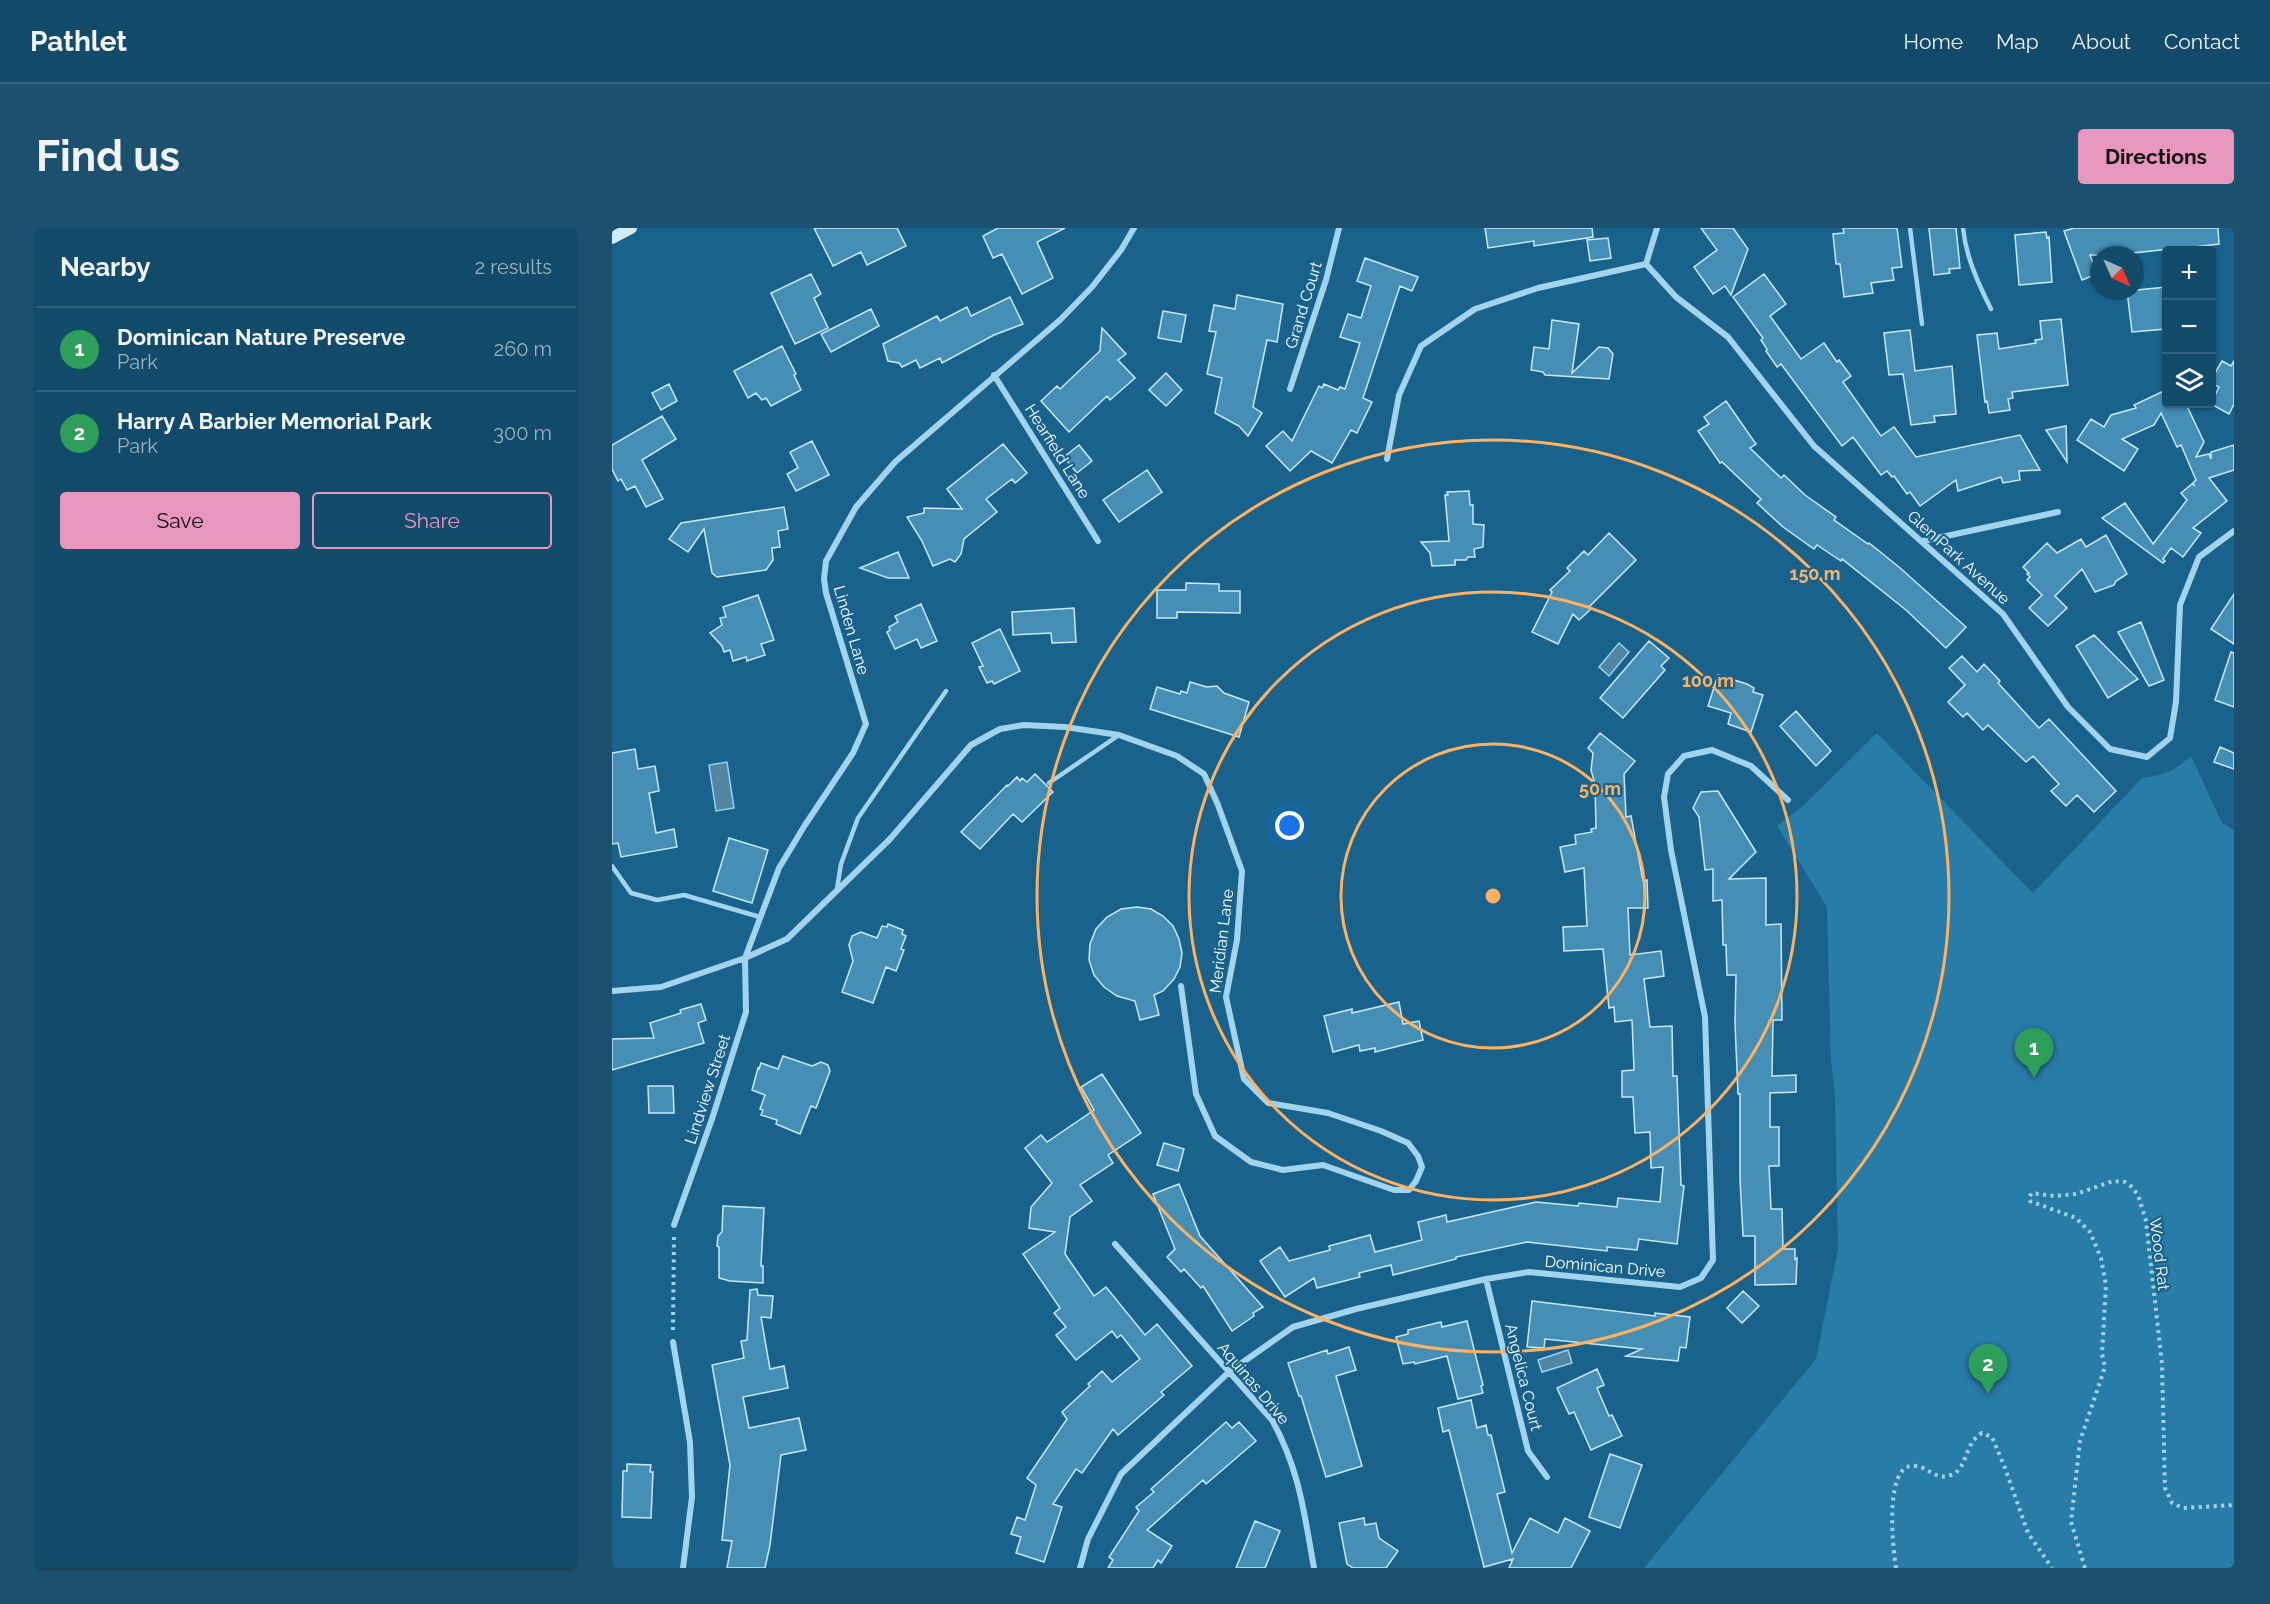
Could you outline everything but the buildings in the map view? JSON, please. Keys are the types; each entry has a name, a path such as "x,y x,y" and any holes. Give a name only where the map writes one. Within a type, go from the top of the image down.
{"street":[{"path":"612,238 631,228"},
{"name":"Linden Lane","path":"745,958 779,868 853,753 866,724 826,593 824,579 826,561 856,507 895,462 1060,320 1092,287 1121,250 1134,228"},
{"name":"Grand Court","path":"1290,389 1326,280 1340,228"},
{"path":"1387,459 1399,395 1422,346 1475,309 1538,288 1646,264 1657,228"},
{"name":"Glen Park Avenue","path":"1646,264 1676,297 1728,337 1814,446 2003,614 2068,707 2110,750 2147,757 2170,738 2176,702 2180,605 2199,556 2234,531"},
{"name":"Hearfield Lane","path":"994,375 1098,541"},
{"path":"1923,541 2058,512"},
{"name":"Meridian Lane","path":"745,958 787,939 837,892 890,839 971,745 1000,729 1024,725 1065,727 1119,735 1177,756 1204,774 1218,805 1242,871 1237,940 1226,997 1244,1078 1268,1104 1329,1113 1382,1131 1408,1143 1418,1156 1422,1167 1416,1182 1409,1190 1394,1191 1323,1165 1283,1170 1251,1162 1215,1136 1196,1094 1181,986"},
{"name":"Dominican Drive","path":"1080,1568 1088,1539 1121,1474 1229,1372 1293,1328 1356,1309 1486,1279 1529,1272 1680,1287 1701,1278 1713,1260 1705,1017 1671,850 1664,797 1668,774 1684,756 1712,750 1751,766 1788,800"},
{"path":"612,991 661,987 745,958"},
{"name":"Lindview Street","path":"674,1225 712,1119 746,1012 745,958"},
{"name":"Aquinas Drive","path":"1115,1244 1272,1420 1287,1447 1298,1481 1314,1568"},
{"name":"Angelica Court","path":"1486,1279 1528,1451 1547,1477"},
{"path":"673,1342 690,1442 692,1497 683,1568"}],"lane":[{"path":"1910,228 1922,324"},
{"path":"1963,228 1977,281 1991,309"},
{"path":"837,892 841,864 858,818 946,691"},
{"path":"1049,783 1119,735"},
{"path":"612,866 631,893 657,900 684,895 760,917"}],"path":[{"name":"Wood Rat","path":"2085,1568 2071,1522 2080,1440 2105,1367 2102,1354 2106,1285 2101,1258 2090,1232 2076,1218 2030,1201 2029,1197 2032,1193 2054,1196 2076,1194 2113,1181 2124,1182 2138,1195 2145,1221 2162,1364 2165,1488 2172,1503 2183,1508 2234,1505"},
{"path":"673,1342 674,1225"},
{"path":"1896,1568 1893,1552 1893,1506 1896,1478 1904,1468 1916,1466 1938,1476 1950,1476 1959,1470 1973,1438 1982,1433 1992,1437 2028,1533 2052,1568"}],"shaded area":[{"path":"1619,643 1629,652 1609,676 1599,667"},
{"path":"1877,733 2033,893 2142,778 2169,772 2191,756 2222,823 2234,830 2234,1568 1644,1568 1816,1359 1838,1249 1835,1096 1831,1060 1827,907 1777,826 1805,804"},
{"path":"727,762 734,808 716,811 709,765"},
{"path":"1568,1350 1572,1363 1542,1372 1538,1360"}],"place":[{"name":"Dominican Nature Preserve","path":"2034,1078"},
{"name":"Harry A Barbier Memorial Park","path":"1988,1394"}]}
